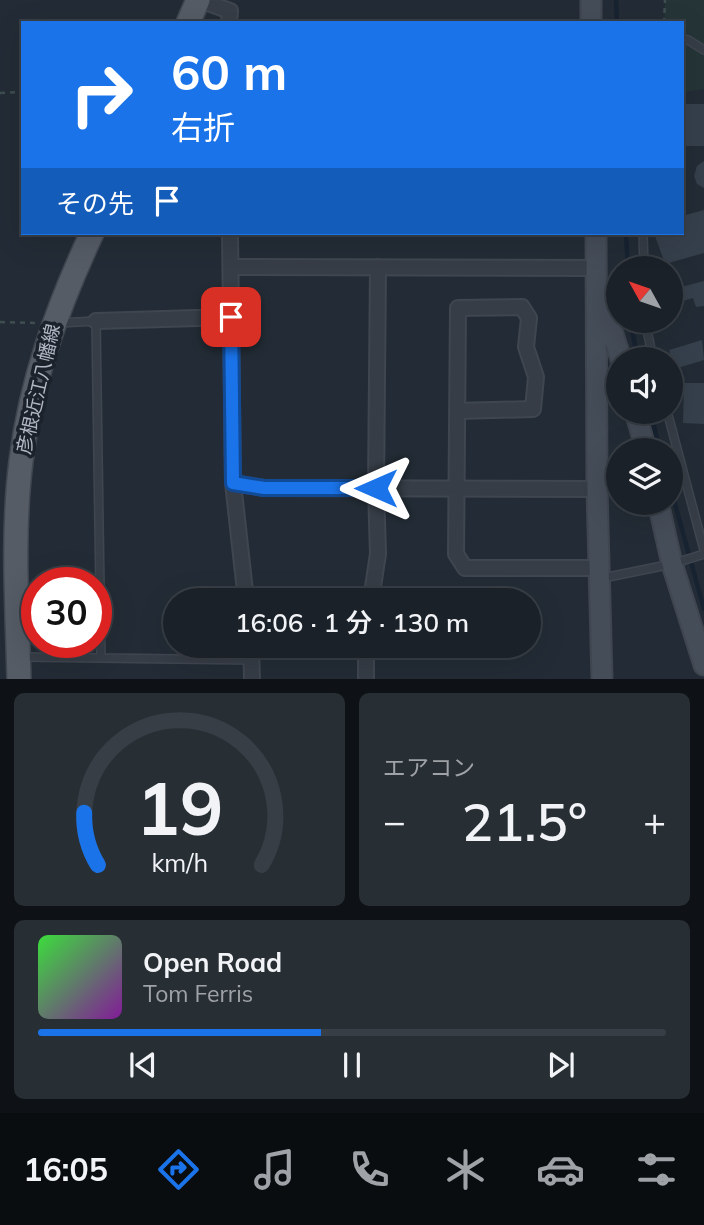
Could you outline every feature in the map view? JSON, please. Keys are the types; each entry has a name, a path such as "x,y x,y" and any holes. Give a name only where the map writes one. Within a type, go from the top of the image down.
{"main road":[{"path":"189,21 199,0"},
{"name":"彦根近江八幡線","path":"19,668 17,507 27,416 52,324 91,235"}],"street":[{"path":"199,0 230,11 229,21"},
{"path":"591,0 591,21"},
{"path":"230,235 233,483 245,588"},
{"path":"596,235 598,574 603,679"},
{"path":"231,267 378,267 596,275"},
{"path":"373,588 378,554 378,267"},
{"path":"596,275 617,347"},
{"path":"457,411 533,409 536,377 526,347 529,318 522,307 458,308 457,411 457,489 456,554 465,568 598,574"},
{"path":"96,321 231,317"},
{"path":"233,483 264,488 597,489"},
{"path":"661,515 704,665"},
{"path":"252,658 252,679"},
{"path":"254,658 263,679"},
{"path":"366,658 366,679"}],"lane":[{"path":"684,39 704,50"},
{"path":"643,235 644,256"},
{"path":"52,324 96,321 100,567"},
{"path":"598,574 675,562 704,552 670,424"},
{"path":"112,658 163,656"},
{"path":"19,668 101,658"}],"path":[{"path":"664,21 665,0"},
{"path":"0,93 21,92"},
{"path":"0,322 52,324"}],"shaded area":[{"path":"665,0 704,0 704,89 684,92 684,21 664,21"}],"building":[{"path":"684,104 704,104 704,146 684,146"},
{"path":"704,161 704,188 697,184 694,176 697,166"},
{"path":"704,210 704,253 683,259 683,256 662,256 655,235 684,235 684,215"},
{"path":"704,281 704,306 696,307 693,298 683,301 683,287"},
{"path":"702,340 704,360 683,366 683,347 679,347"},
{"path":"684,383 704,383 704,424 683,423"}],"waterway":[{"path":"616,0 617,21"},
{"path":"626,235 627,256"},
{"path":"633,333 636,347"},
{"path":"653,424 657,438"},
{"path":"678,515 704,609"}],"route":[{"path":"231,317 233,483 264,488 376,488"}]}
